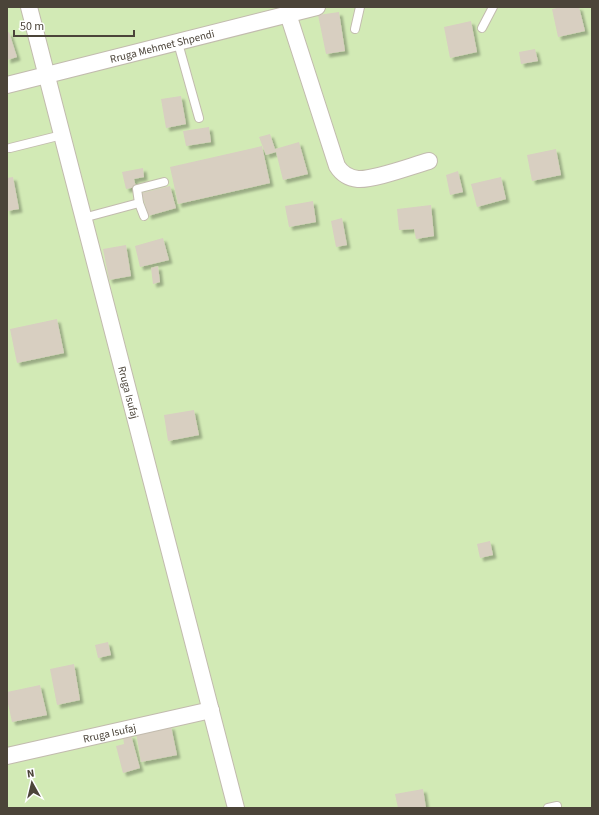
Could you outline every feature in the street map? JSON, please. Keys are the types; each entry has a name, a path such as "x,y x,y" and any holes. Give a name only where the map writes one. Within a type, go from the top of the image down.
{"street":[{"name":"Rruga Isufaj","path":"29,7 236,808"},
{"name":"Rruga Mehmet Shpendi","path":"7,85 317,7"},
{"path":"288,14 337,166 341,172 358,179 369,178 428,160"},
{"name":"Rruga Isufaj","path":"7,756 211,710"}],"lane":[{"path":"355,29 360,7"},
{"path":"482,28 493,7"},
{"path":"178,43 199,118"},
{"path":"10,148 62,135"},
{"path":"144,216 136,189 164,182"},
{"path":"84,218 139,203"},
{"path":"548,808 558,806"}],"green space":[{"path":"7,7 592,7 592,808 7,808"}],"building":[{"path":"562,7 579,7 585,31 558,37 552,9"},
{"path":"339,12 345,51 326,54 318,15"},
{"path":"471,21 477,52 450,58 444,27"},
{"path":"9,32 17,57 7,60 7,33"},
{"path":"535,49 538,61 521,64 519,52"},
{"path":"181,96 186,124 166,128 161,99"},
{"path":"209,127 211,142 186,146 183,131"},
{"path":"270,134 275,149 299,142 308,174 283,180 276,152 266,155 259,137"},
{"path":"262,146 270,183 178,204 170,167"},
{"path":"556,149 561,175 532,181 527,155"},
{"path":"143,168 144,177 134,179 136,187 126,189 122,172"},
{"path":"458,171 463,192 450,195 446,175"},
{"path":"13,177 19,209 7,211 7,178"},
{"path":"501,177 506,199 477,207 471,184"},
{"path":"170,186 176,208 148,216 142,193"},
{"path":"313,201 316,222 289,227 285,206"},
{"path":"431,205 434,236 416,239 414,229 399,230 397,209"},
{"path":"342,218 347,245 336,247 331,221"},
{"path":"163,238 169,260 140,267 135,246"},
{"path":"126,245 131,276 109,280 103,249"},
{"path":"158,266 160,282 153,284 151,268"},
{"path":"57,319 64,353 17,363 10,329"},
{"path":"194,410 199,435 168,441 164,415"},
{"path":"490,541 493,555 480,558 477,544"},
{"path":"108,642 111,655 98,658 95,645"},
{"path":"74,664 80,700 57,705 50,669"},
{"path":"40,685 47,715 12,722 7,692"},
{"path":"171,726 177,755 141,762 136,733"},
{"path":"131,735 140,768 123,773 116,746 124,744 123,737"},
{"path":"423,789 426,808 398,808 395,794"}]}
